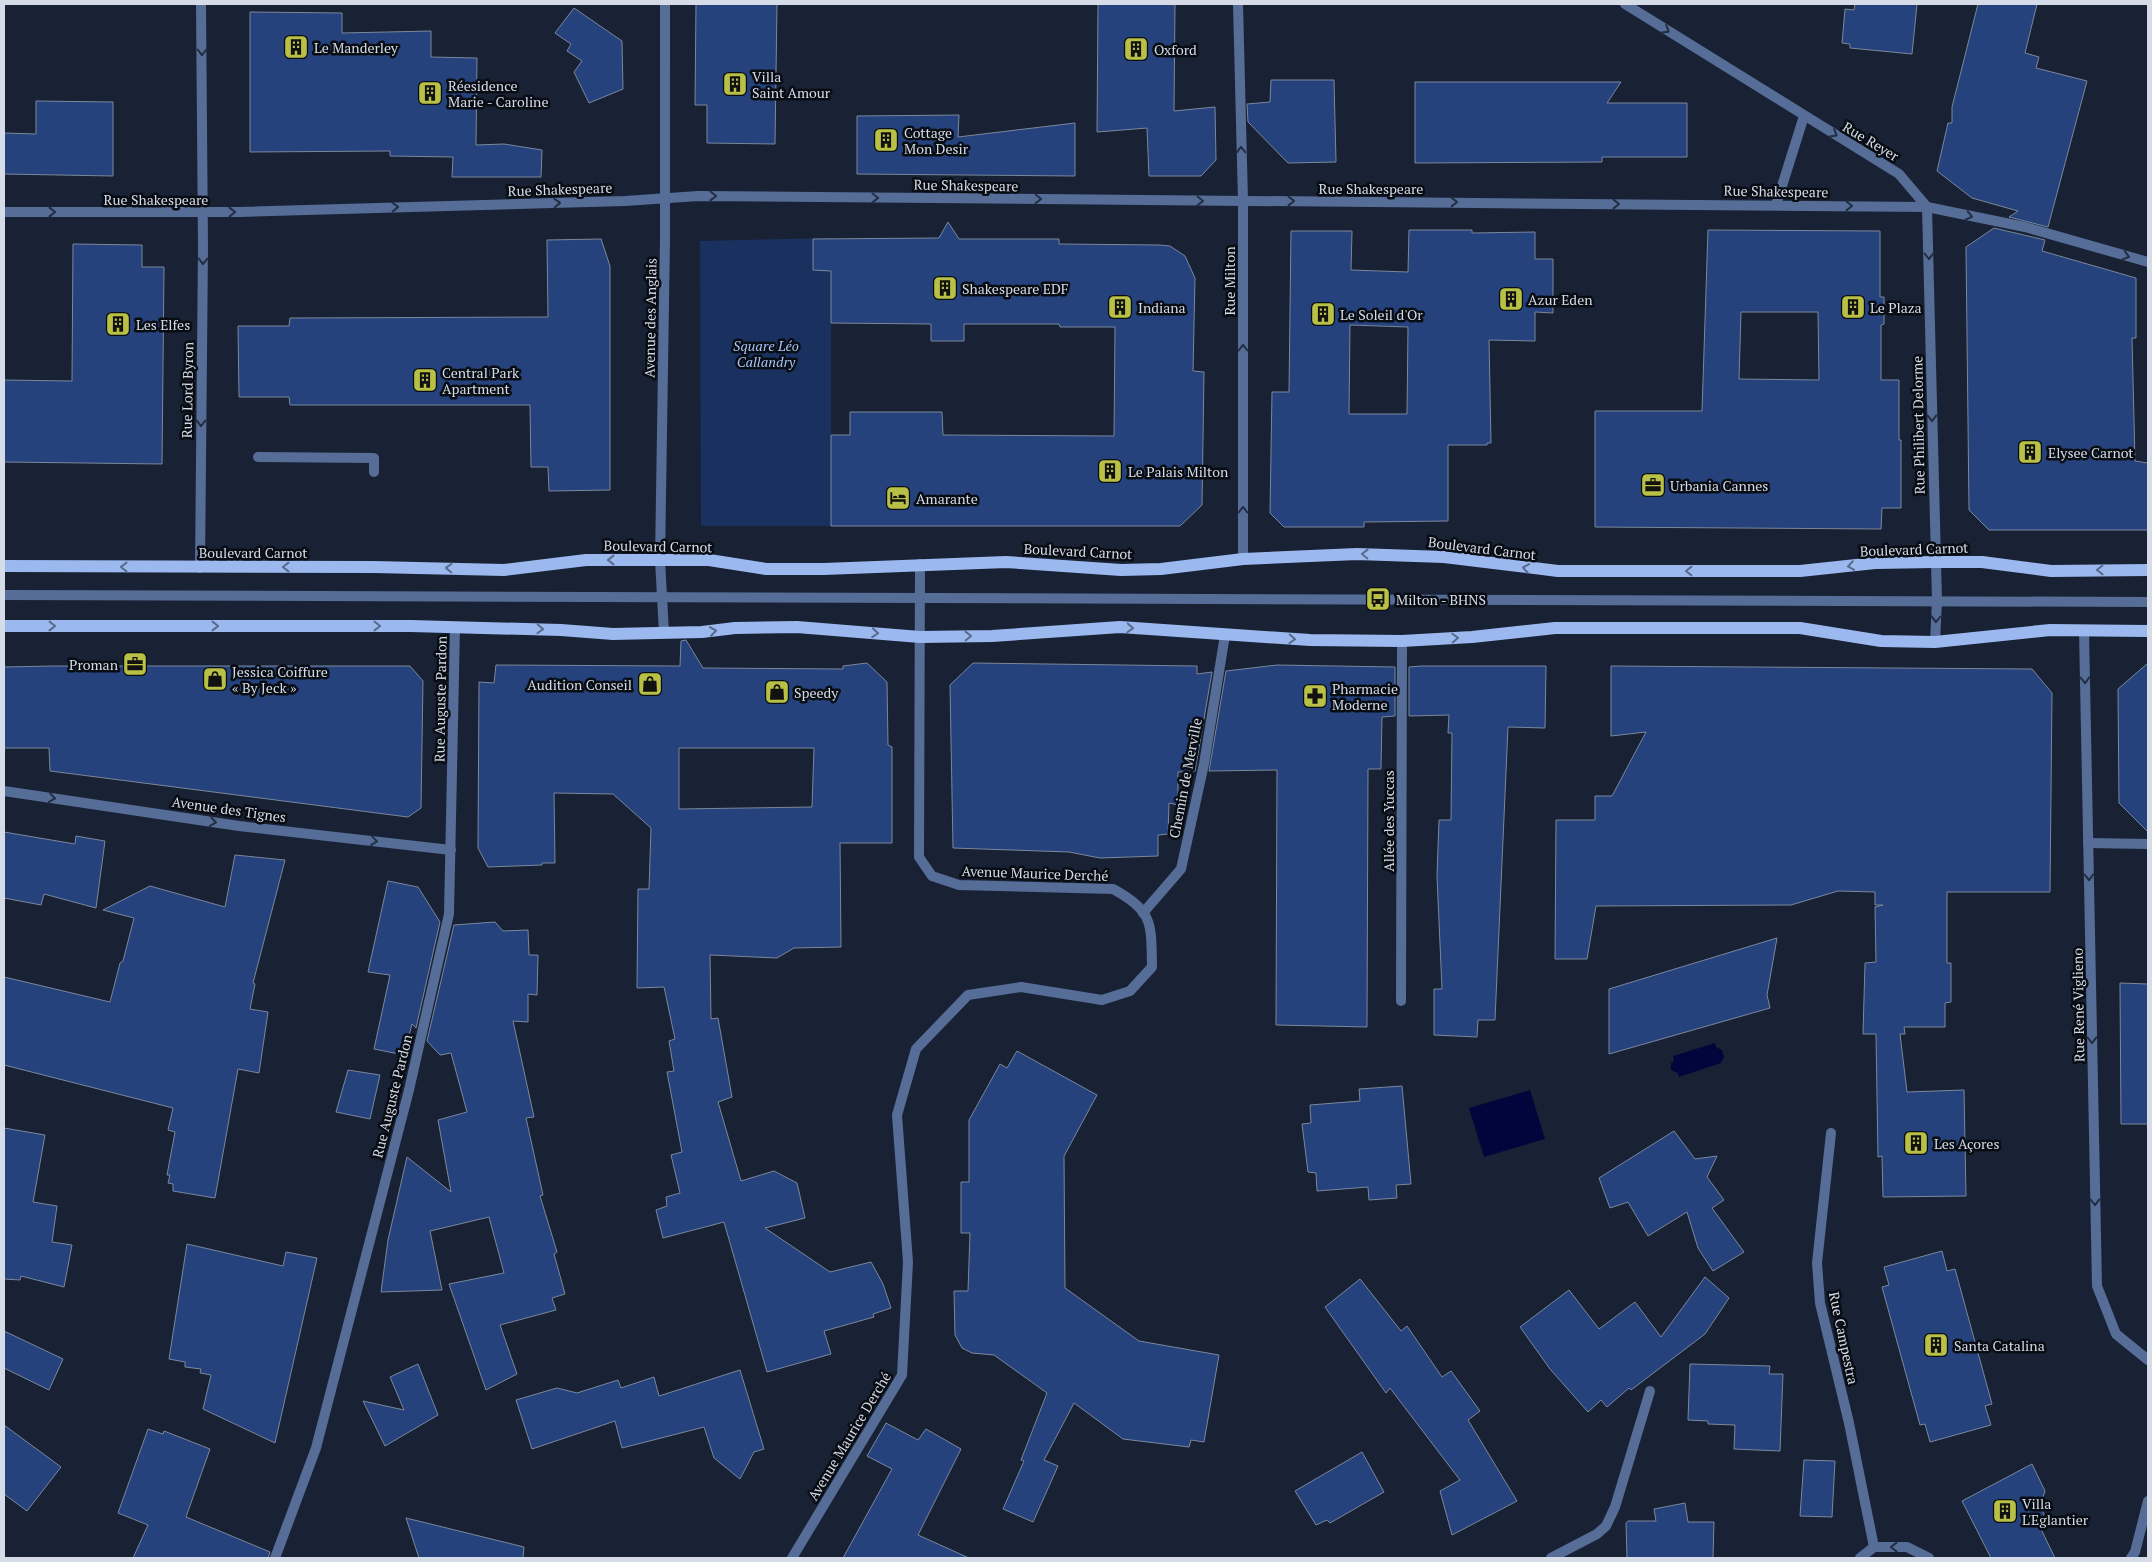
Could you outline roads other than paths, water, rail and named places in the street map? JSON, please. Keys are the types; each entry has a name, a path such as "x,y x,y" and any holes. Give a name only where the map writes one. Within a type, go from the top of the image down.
{"main road":[{"name":"Boulevard Carnot","path":"4,566 374,567 504,570 586,560 709,560 766,569 842,569 920,564 1006,562 1121,570 1161,569 1243,559 1316,554 1399,554 1497,562 1532,569 1558,571 1800,571 1875,563 1934,562 1982,562 2051,571 2148,570"},
{"path":"4,626 455,627 561,630 612,634 797,627 920,637 992,636 1120,627 1310,640 1402,641 1472,637 1555,628 1800,628 1832,631 1881,641 1935,642 2050,630 2148,631"}],"street":[{"name":"Rue Lord Byron","path":"200,568 203,212 201,4"},
{"name":"Avenue des Anglais","path":"664,633 660,560 665,4"},
{"name":"Rue Milton","path":"1238,4 1242,201 1243,559"},
{"name":"Rue Reyer","path":"1625,4 1899,174 1927,207"},
{"path":"1776,205 1804,116"},
{"name":"Rue Shakespeare","path":"4,212 203,212 664,200 698,196 1927,207"},
{"path":"1927,207 2024,227 2148,262"},
{"name":"Rue Philibert Delorme","path":"1927,207 1934,562 1937,601 1935,642"},
{"path":"258,456 374,458 374,472"},
{"name":"Avenue Maurice Derché","path":"792,1558 902,1375 908,1262 897,1115 916,1049 968,996 1021,987 1102,1000 1130,991 1152,967 1151,927 1135,901 1113,889 959,885 932,876 919,857 920,564"},
{"path":"4,595 2148,602"},
{"name":"Rue Auguste Pardon","path":"275,1558 316,1448 409,1090 449,914 455,627"},
{"name":"Rue René Viglieno","path":"2084,631 2097,1286 2116,1334 2148,1360"},
{"name":"Chemin de Merville","path":"1143,913 1181,869 1204,764 1225,635"},
{"name":"Allée des Yuccas","path":"1401,1001 1402,641"},
{"name":"Avenue des Tignes","path":"4,791 239,826 451,850"},
{"path":"2088,843 2148,844"},
{"name":"Rue Campestra","path":"1831,1133 1817,1263 1820,1303 1849,1423 1874,1547"},
{"path":"1551,1558 1597,1534 1606,1526 1615,1507 1650,1391"},
{"path":"2131,1558 2135,1552 2148,1501"},
{"path":"1860,1558 1874,1547 1907,1547 1928,1558"}],"place":[{"name":"Le Manderley","path":"296,47"},
{"name":"Oxford","path":"1136,49"},
{"name":"Villa Saint Amour","path":"735,84"},
{"name":"Réesidence Marie - Caroline","path":"430,93"},
{"name":"Cottage Mon Desir","path":"886,140"},
{"name":"Shakespeare EDF","path":"945,288"},
{"name":"Azur Eden","path":"1511,299"},
{"name":"Indiana","path":"1120,307"},
{"name":"Le Plaza","path":"1853,307"},
{"name":"Le Soleil d'Or","path":"1323,314"},
{"name":"Les Elfes","path":"118,324"},
{"name":"Central Park Apartment","path":"425,380"},
{"name":"Elysee Carnot","path":"2030,452"},
{"name":"Le Palais Milton","path":"1110,471"},
{"name":"Urbania Cannes","path":"1653,485"},
{"name":"Amarante","path":"898,498"},
{"name":"Milton - BHNS","path":"1378,599"},
{"name":"Proman","path":"135,664"},
{"name":"Jessica Coiffure « By Jeck »","path":"215,679"},
{"name":"Audition Conseil","path":"650,684"},
{"name":"Speedy","path":"777,692"},
{"name":"Pharmacie Moderne","path":"1315,696"},
{"name":"Les Açores","path":"1916,1143"},
{"name":"Santa Catalina","path":"1936,1345"},
{"name":"Villa L'Eglantier","path":"2005,1511"}],"park label":[{"name":"Square Léo Callandry","path":"766,354"}]}
